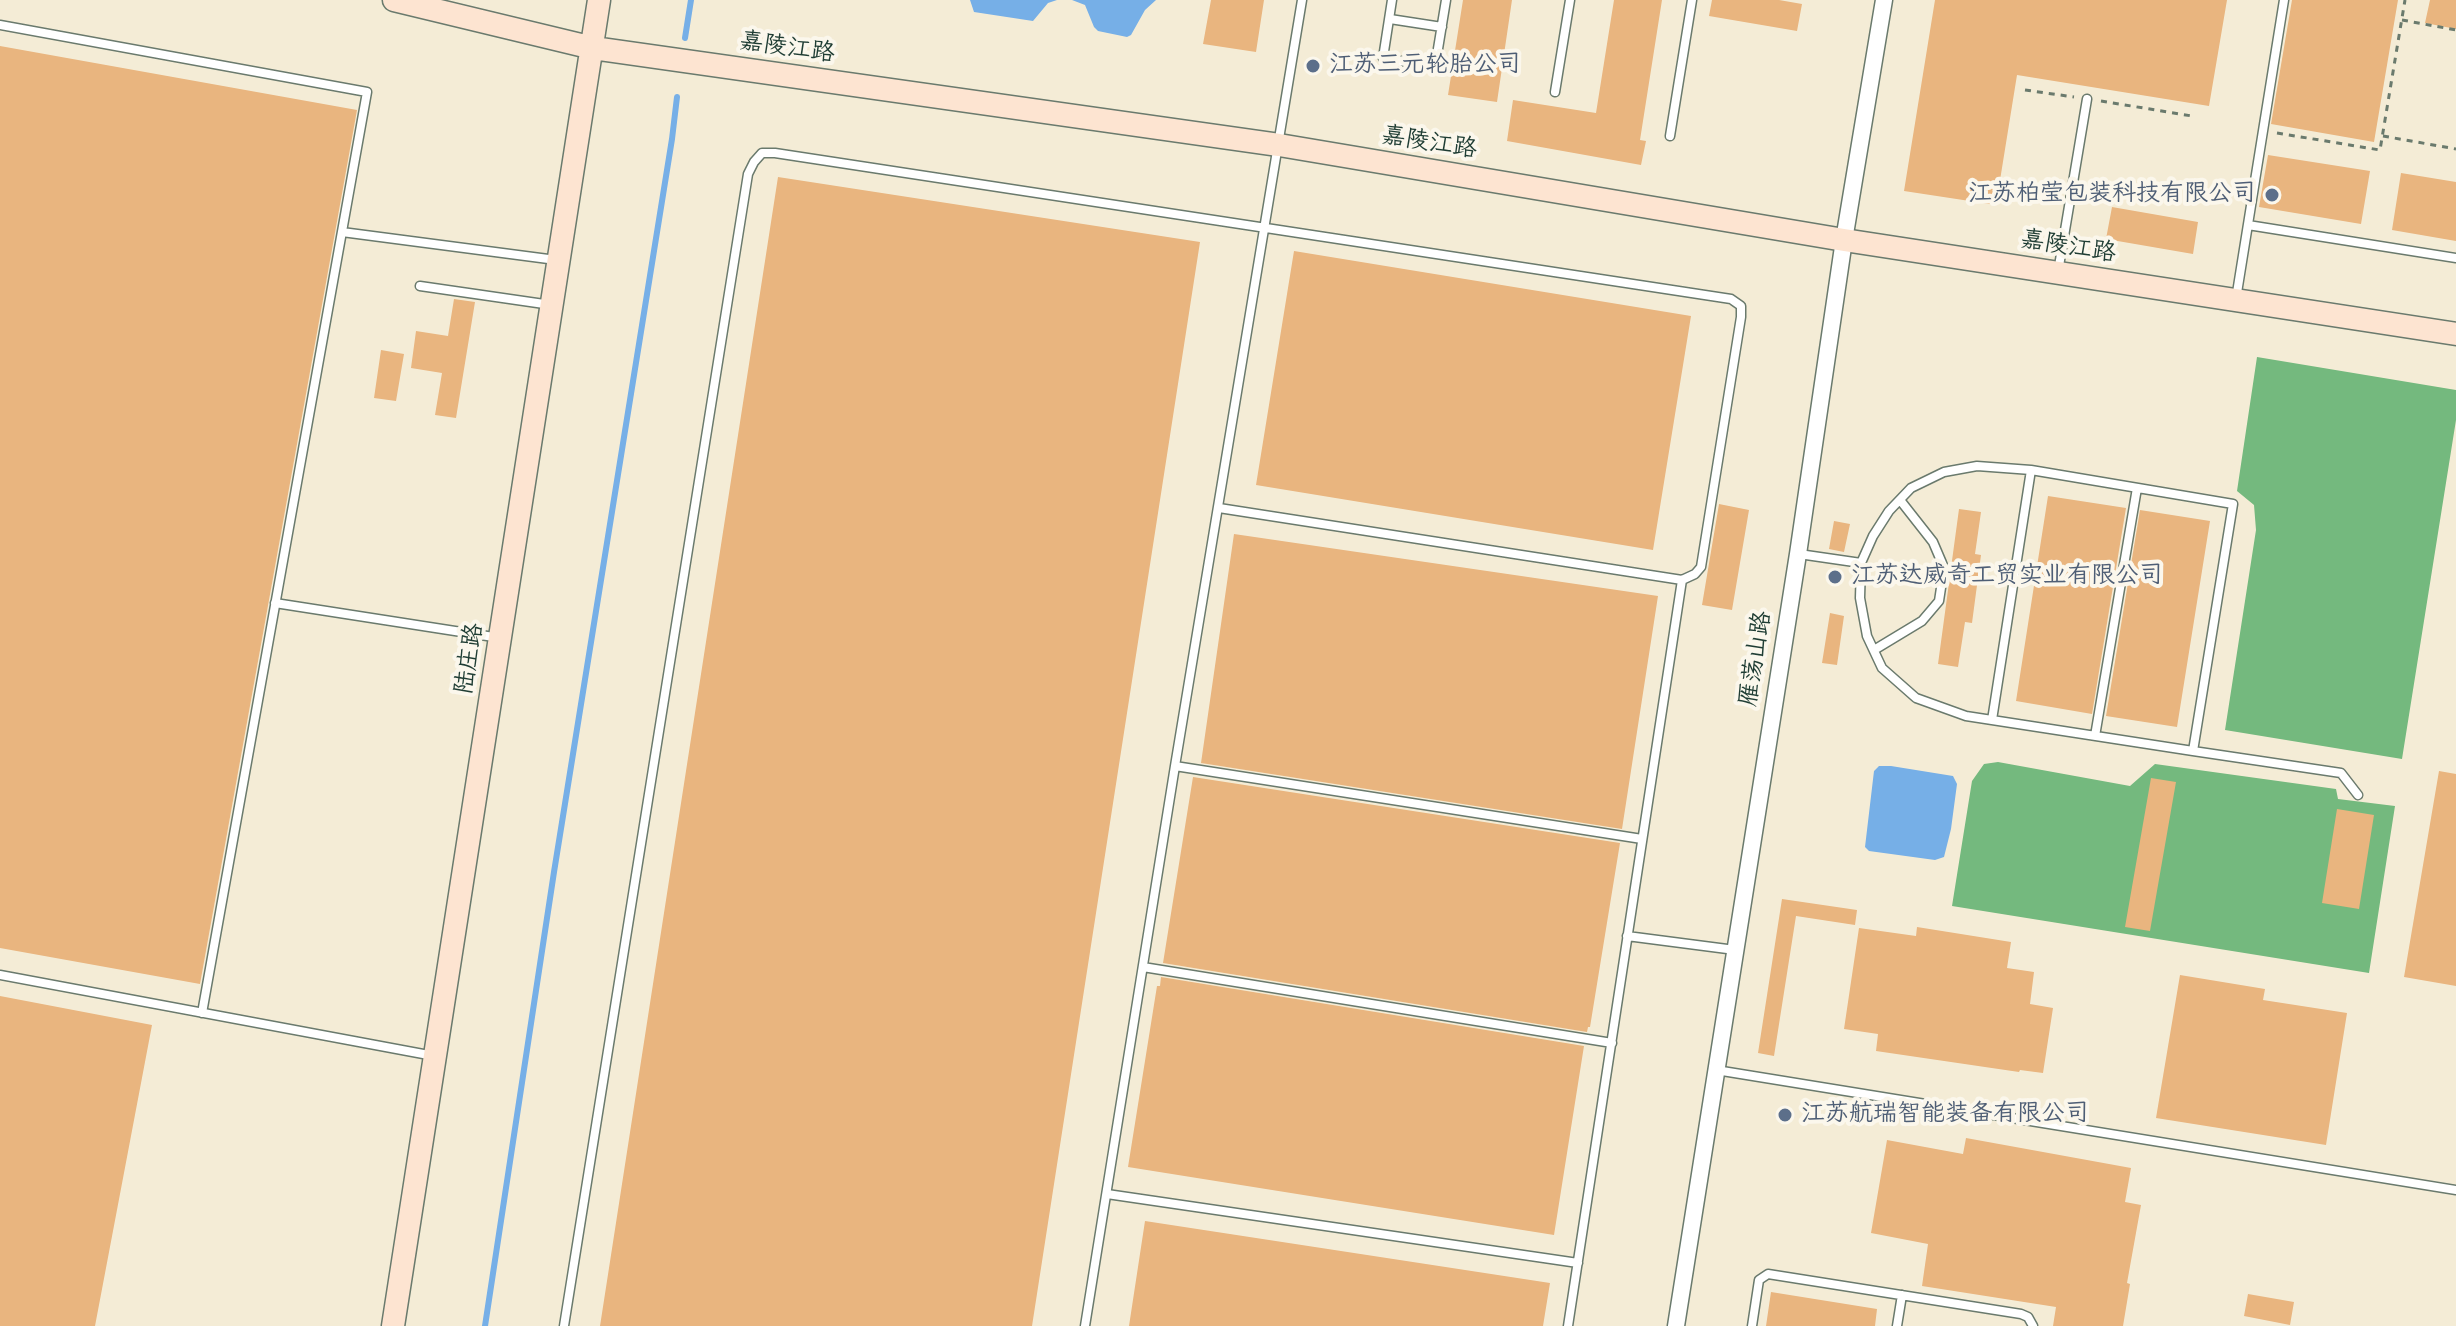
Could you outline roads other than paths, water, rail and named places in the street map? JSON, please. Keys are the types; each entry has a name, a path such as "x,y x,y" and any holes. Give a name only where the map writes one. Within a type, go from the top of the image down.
{"street":[{"name":"嘉陵江路","path":"394,0 593,48 1279,145 1844,240 2456,334"},
{"name":"陆庄路","path":"393,1326 599,0"},
{"name":"雁荡山路","path":"1676,1326 1884,0"}],"lane":[{"path":"1085,1326 1302,0"},
{"path":"1392,0 1383,58 1435,67 1446,0"},
{"path":"1555,92 1570,0"},
{"path":"1670,136 1692,0"},
{"path":"2236,300 2284,0"},
{"path":"1390,19 1442,27"},
{"path":"0,25 367,92 202,1013"},
{"path":"2057,272 2087,99"},
{"path":"564,1326 745,190 754,162 762,153 775,153 1731,299 1741,306 1701,567 1682,580 1219,508"},
{"path":"2248,225 2456,258"},
{"path":"342,232 559,261"},
{"path":"420,286 552,306"},
{"path":"2193,751 2233,504 2031,470 1977,466 1944,472 1911,488 1900,500 1873,536 1861,563 1860,598 1867,636 1882,668 1916,698 1966,716 2193,751 2341,773 2358,795"},
{"path":"1992,720 2031,470"},
{"path":"2095,736 2137,488"},
{"path":"1874,650 1922,621 1939,601 1944,568 1933,542 1900,500"},
{"path":"1798,554 1861,563"},
{"path":"1568,1326 1682,580"},
{"path":"275,603 500,638"},
{"path":"1175,766 1642,839"},
{"path":"1627,936 1735,950"},
{"path":"1143,967 1612,1043"},
{"path":"0,975 435,1057"},
{"path":"1716,1070 2456,1190"},
{"path":"1107,1194 1578,1263"},
{"path":"1752,1326 1759,1280 1768,1274 2021,1314 2028,1317 2033,1326"},
{"path":"1897,1326 1902,1295"}],"water":[{"path":"970,0 1057,0 1048,3 1033,21 974,12"},
{"path":"1072,0 1156,0 1145,10 1127,37 1098,31 1085,5"},
{"path":"1879,766 1953,776 1957,784 1944,857 1935,860 1869,851 1865,847 1874,771"}],"waterway":[{"path":"685,38 691,0"},
{"path":"485,1326 677,97"}],"place":[{"name":"江苏三元轮胎公司","path":"1313,66"},
{"name":"江苏柏莹包装科技有限公司","path":"2272,195"},
{"name":"江苏达威奇工贸实业有限公司","path":"1835,577"},
{"name":"江苏航瑞智能装备有限公司","path":"1785,1115"}]}
